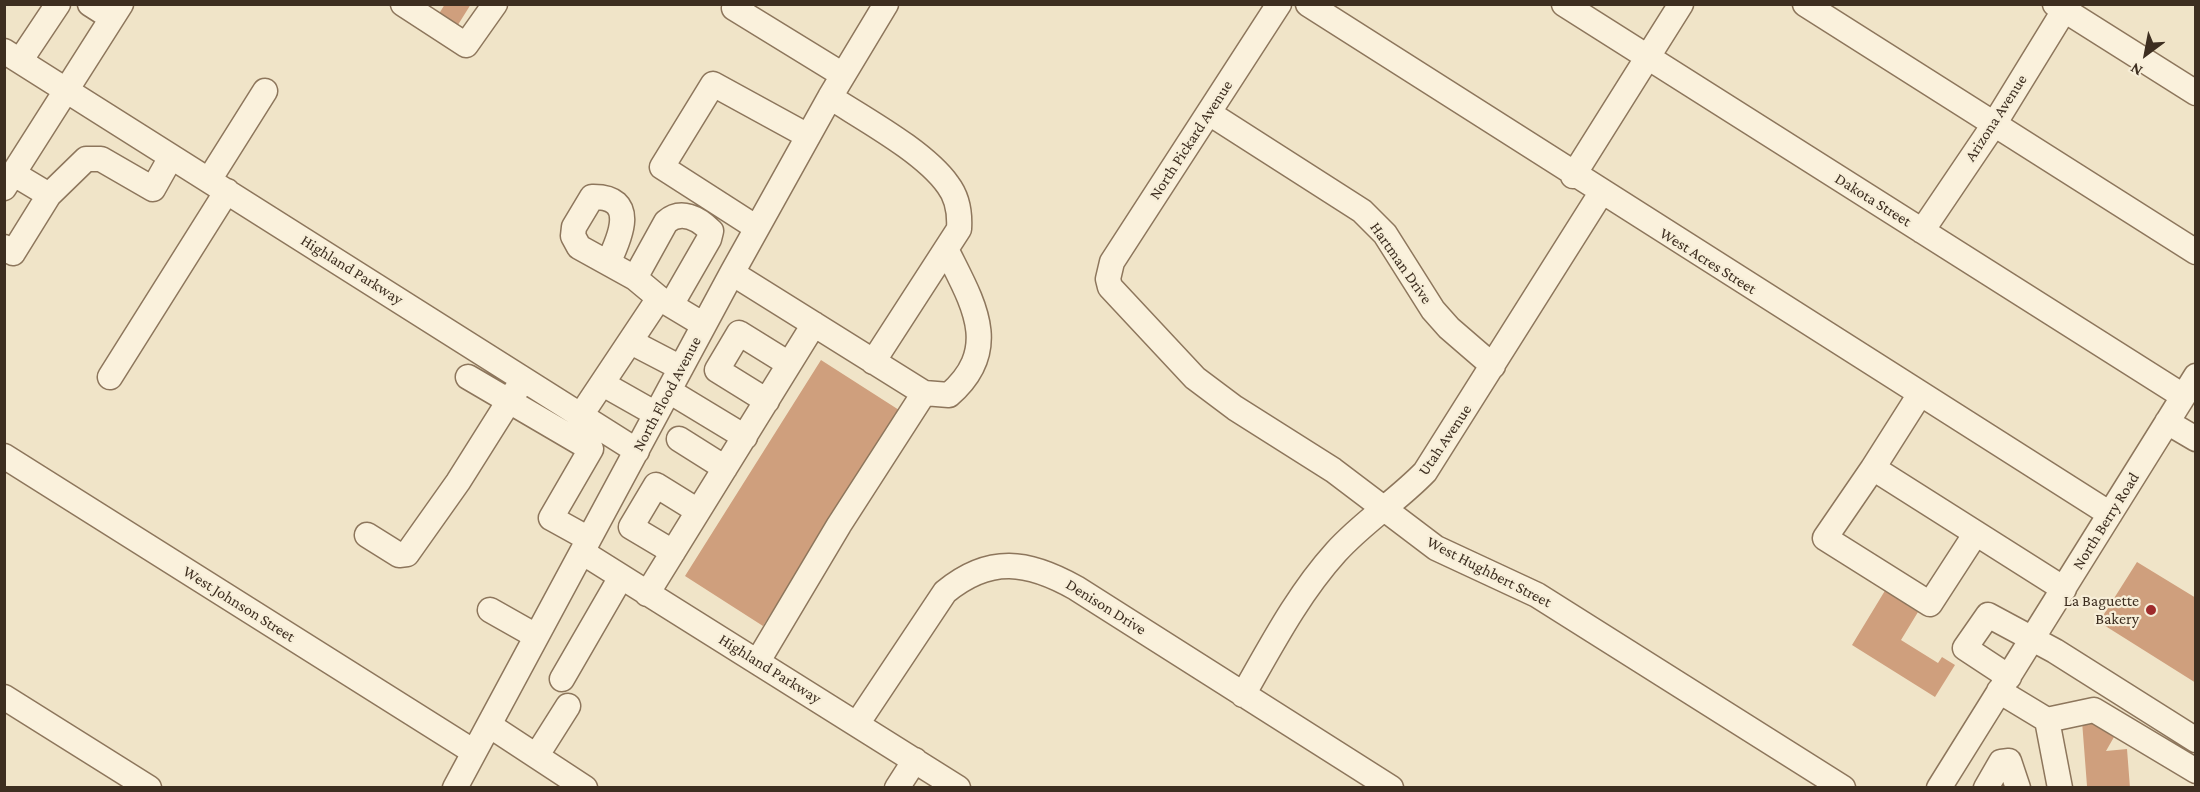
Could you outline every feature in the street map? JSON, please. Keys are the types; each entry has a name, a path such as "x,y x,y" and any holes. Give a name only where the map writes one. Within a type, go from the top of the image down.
{"street":[{"path":"12,56 58,4"},
{"path":"49,195 9,181 117,11 90,4"},
{"path":"403,4 466,45 495,4"},
{"name":"North Flood Avenue","path":"455,788 732,273 830,97 886,4"},
{"name":"North Pickard Avenue","path":"1108,279 1112,262 1279,4"},
{"name":"West Acres Street","path":"1308,4 1574,176 2110,514"},
{"name":"Dakota Street","path":"1564,4 2183,396"},
{"path":"1574,176 1681,4"},
{"path":"1805,4 1993,126 2196,252"},
{"path":"2063,6 2196,93"},
{"name":"Arizona Avenue","path":"1922,231 1993,126 2063,6"},
{"path":"735,8 843,75"},
{"name":"Highland Parkway","path":"12,56 637,451"},
{"path":"757,228 662,166 713,84 808,136"},
{"path":"110,377 218,186 265,92"},
{"path":"830,97 897,139 948,185 960,212 960,229 873,362"},
{"name":"Hartman Drive","path":"1209,113 1362,211 1385,234 1433,310 1449,328 1493,366"},
{"path":"7,255 49,195 86,159 101,159 153,189 171,157"},
{"name":"Utah Avenue","path":"1243,695 1282,628 1321,570 1359,528 1383,510 1425,472 1601,193"},
{"path":"581,415 632,342 688,276 709,239 711,231 704,223 686,215 674,216 666,222 635,278"},
{"path":"732,273 924,393 949,395 964,382 979,355 980,330 963,284 946,249"},
{"path":"608,263 635,278 665,302 704,325"},
{"name":"West Hughbert Street","path":"1108,279 1110,287 1117,296 1195,378 1235,408 1333,470 1436,549 1537,594 1843,788"},
{"path":"647,594 814,324"},
{"path":"766,401 717,369 739,333 789,364"},
{"path":"632,342 681,368"},
{"name":"North Berry Road","path":"1940,788 2196,376"},
{"path":"468,377 509,401"},
{"path":"367,535 399,555 407,554 458,482 523,378"},
{"path":"603,384 656,414"},
{"path":"669,391 745,436"},
{"path":"758,661 839,525 924,393"},
{"path":"1920,394 1825,538 1930,604 1976,533"},
{"name":"Highland Parkway","path":"509,401 591,448 551,518 621,577 958,788"},
{"path":"2167,422 2196,439"},
{"path":"679,439 725,468"},
{"name":"West Johnson Street","path":"4,456 474,752"},
{"path":"1873,468 2064,589"},
{"path":"673,552 631,527 656,485 698,512"},
{"name":"Denison Drive","path":"857,724 945,592 976,572 1009,565 1041,569 1056,576 1391,788"},
{"path":"562,679 621,577"},
{"path":"490,610 536,636"},
{"path":"2060,788 2047,720 1965,648 1988,615 2032,638 2196,740"},
{"path":"4,697 149,788"},
{"path":"537,754 568,706"},
{"path":"2047,720 2094,710 2196,771"},
{"path":"489,726 537,754 585,788"},
{"path":"897,788 915,760"},
{"path":"1986,788 2001,762 2009,760 2018,788"}],"building":[{"path":"445,4 471,4 456,28 437,17"},
{"path":"821,360 899,410 763,626 685,576"},
{"name":"La Baguette Bakery","path":"2137,562 2196,598 2196,683 2099,622"},
{"path":"1889,584 1911,598 1907,605 1918,612 1901,640 1938,663 1942,657 1955,665 1935,697 1852,645"},
{"path":"2082,721 2089,721 2114,737 2106,751 2127,749 2130,788 2087,786"}],"place":[{"name":"La Baguette Bakery","path":"2151,610"}]}
